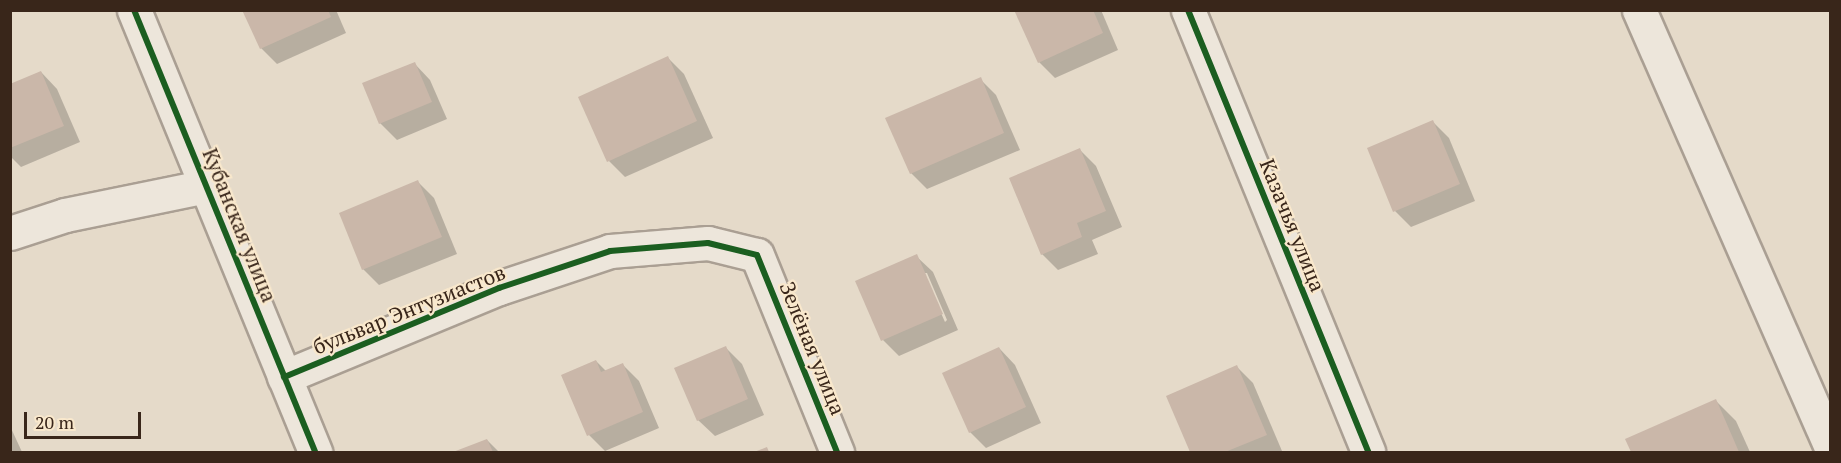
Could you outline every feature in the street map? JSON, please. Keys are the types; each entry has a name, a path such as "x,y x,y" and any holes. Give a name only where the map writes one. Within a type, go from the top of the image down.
{"street":[{"name":"Кубанская улица","path":"134,10 315,453"},
{"name":"Казачья улица","path":"1188,10 1368,453"},
{"path":"1639,10 1830,446"},
{"path":"10,233 65,215 206,186"},
{"name":"бульвар Энтузиастов","path":"284,377 499,288 610,251 708,243 757,255"},
{"name":"Зелёная улица","path":"757,255 837,453"}],"building":[{"path":"242,10 328,10 331,17 260,49"},
{"path":"1014,10 1093,10 1103,33 1038,63"},
{"path":"668,56 697,121 607,162 578,97"},
{"path":"415,62 432,102 379,124 362,83"},
{"path":"41,71 64,126 10,148 10,84"},
{"path":"981,77 1004,133 910,174 885,118"},
{"path":"1433,120 1460,184 1393,212 1367,148"},
{"path":"1080,148 1106,211 1077,223 1082,237 1041,255 1009,178"},
{"path":"418,180 442,237 362,270 339,213"},
{"path":"917,254 943,314 881,341 855,281"},
{"path":"726,346 748,399 697,421 674,368"},
{"path":"999,347 1026,407 969,433 942,373"},
{"path":"596,360 601,372 623,363 643,412 587,436 561,375"},
{"path":"1237,365 1267,435 1225,452 1190,452 1166,396"},
{"path":"1716,399 1739,452 1631,452 1625,439"},
{"path":"487,439 493,452 453,452"},
{"path":"767,447 769,452 754,452"}],"cycle path":[{"path":"134,10 315,452"},
{"path":"1188,10 1368,452"},
{"path":"284,377 499,288 610,251 708,243 757,255 837,452"}]}
